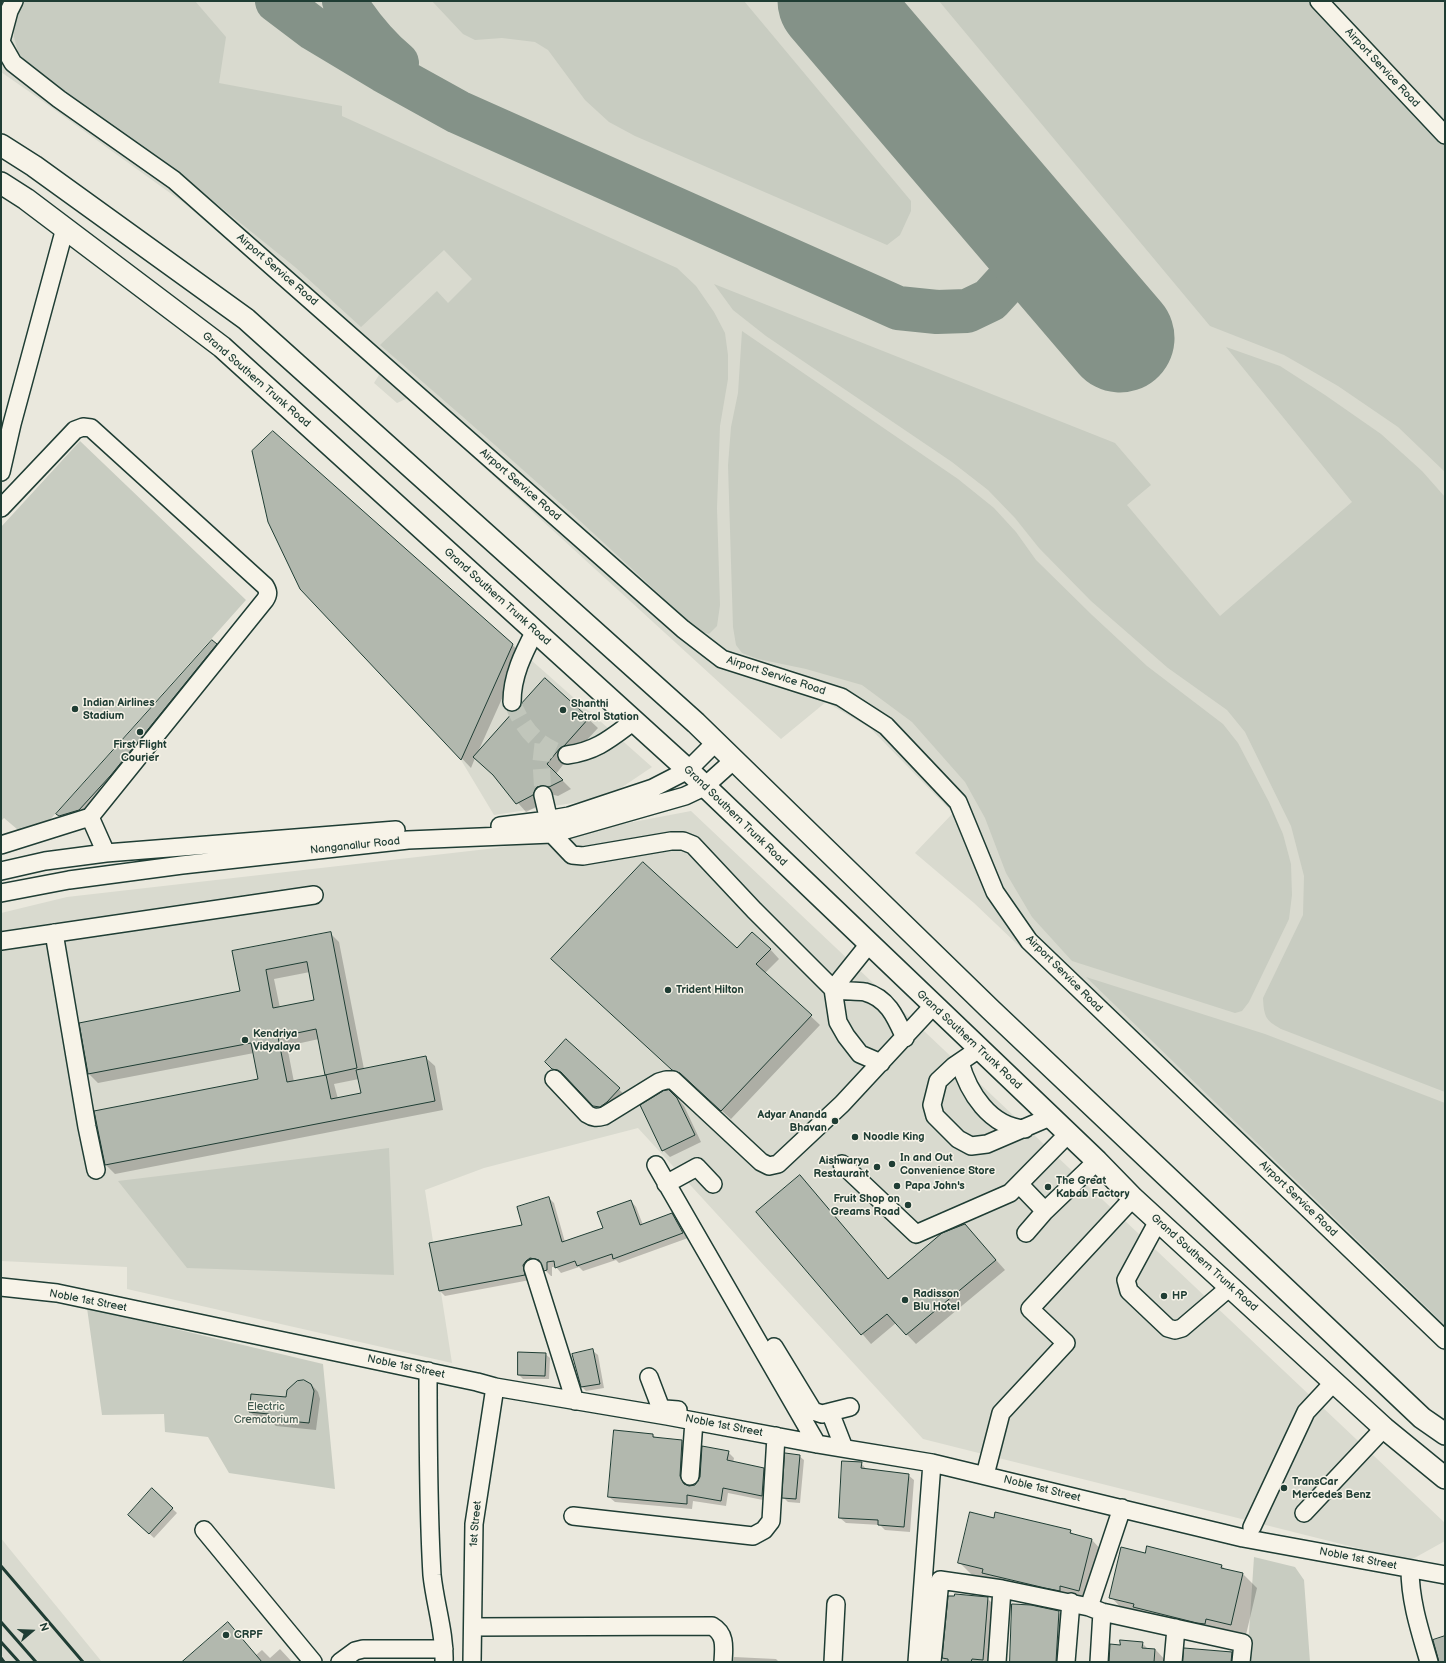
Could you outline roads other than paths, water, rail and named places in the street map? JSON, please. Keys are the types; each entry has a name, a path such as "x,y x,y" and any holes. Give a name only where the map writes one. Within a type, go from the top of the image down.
{"main road":[{"path":"1,145 34,166 246,319 716,742 990,1009 1422,1418 1445,1434"},
{"name":"Grand Southern Trunk Road","path":"1,183 26,199 222,347 688,770 933,1006 1097,1161 1132,1198 1384,1428 1445,1478"},
{"path":"1405,1446 1422,1418"}],"street":[{"name":"Airport Service Road","path":"14,1 9,11 1,44 13,63 59,99 174,180 689,633 722,659 841,697 886,726 958,802 995,892 1029,941 1445,1340"},
{"name":"Airport Service Road","path":"1319,1 1445,135"},
{"path":"1,472 7,423 65,228"},
{"path":"1,508 74,430 83,427 91,428 265,586 268,596 90,818 1,845"},
{"path":"512,702 512,687 516,671 525,649 535,631"},
{"path":"567,755 580,753 600,746 634,721"},
{"name":"Nanganallur Road","path":"551,827 569,816 653,788 688,770 716,742"},
{"name":"Nanganallur Road","path":"1,893 69,880 375,838 486,827 551,827 685,796 704,787 734,760"},
{"path":"543,795 551,827 572,855 583,856 671,841 683,841 693,845 754,910 833,989 842,992 864,992 877,998 889,1007 905,1038"},
{"path":"90,818 106,853"},
{"name":"Nanganallur Road","path":"1,871 45,861 106,853 375,838"},
{"path":"1,941 314,895"},
{"path":"54,933 87,1127 96,1170"},
{"path":"869,944 833,989 838,1022 846,1036 860,1054 881,1063"},
{"path":"554,1079 587,1114 591,1117 598,1118 604,1116 660,1082 673,1080 761,1162 770,1166 778,1164 842,1104 905,1038 933,1006"},
{"path":"979,1049 960,1062 938,1081 932,1105 935,1116 958,1139 971,1146 987,1144 1050,1117"},
{"path":"960,1062 963,1074 972,1093 984,1108 998,1121 1016,1128 1025,1128"},
{"path":"842,1164 916,1234 1010,1193 1068,1134"},
{"path":"1026,1233 1045,1212 1097,1161"},
{"path":"656,1165 817,1444"},
{"path":"666,1184 697,1167 713,1184"},
{"path":"1019,1184 1045,1212"},
{"path":"985,1475 1001,1413 1066,1343 1030,1309 1132,1198"},
{"path":"1158,1221 1126,1280 1130,1291 1168,1328 1175,1330 1182,1328 1230,1287"},
{"path":"533,1268 575,1401"},
{"name":"Noble 1st Street","path":"1,1287 57,1293 428,1371 495,1387 575,1401 670,1411 694,1421 817,1444 932,1463 1243,1538 1445,1575"},
{"path":"762,1327 813,1411 822,1414 850,1407"},
{"path":"340,1662 355,1651 363,1649 444,1655 433,1584 429,1524 428,1371"},
{"path":"649,1377 660,1406 670,1411"},
{"path":"1252,1526 1306,1412 1334,1382"},
{"name":"1st Street","path":"472,1662 474,1524 495,1387"},
{"path":"830,1412 844,1448"},
{"path":"690,1476 694,1421"},
{"path":"1304,1512 1384,1428"},
{"path":"573,1516 753,1536 764,1530 771,1521 776,1436"},
{"path":"917,1662 932,1463"},
{"path":"1099,1662 1095,1609 1122,1508"},
{"path":"204,1530 313,1662"},
{"path":"1410,1568 1410,1584 1415,1616 1429,1662"},
{"path":"932,1662 940,1580 1002,1589 1071,1602 1095,1609 1243,1643 1241,1662"},
{"path":"998,1662 1002,1589"},
{"path":"1066,1662 1071,1602"},
{"path":"833,1662 836,1604"},
{"path":"473,1627 712,1626 722,1635 724,1643 723,1662"},
{"path":"1173,1662 1176,1628"}],"tunnel":[{"path":"512,702 521,721 533,736 547,747 567,755"},
{"path":"543,744 541,762 543,795"}],"railway":[{"path":"1,1566 83,1662"},
{"path":"1,1622 36,1662"},
{"path":"1,1642 19,1662"},
{"path":"1,1658 4,1662"}],"place":[{"name":"Indian Airlines Stadium","path":"75,709"},
{"name":"Shanthi Petrol Station","path":"563,710"},
{"name":"First Flight Courier","path":"140,732"},
{"name":"Trident Hilton","path":"668,990"},
{"name":"Kendriya Vidyalaya","path":"245,1040"},
{"name":"Adyar Ananda Bhavan","path":"835,1121"},
{"name":"Noodle King","path":"855,1137"},
{"name":"In and Out Convenience Store","path":"892,1164"},
{"name":"Aishwarya Restaurant","path":"877,1167"},
{"name":"Papa John's","path":"897,1186"},
{"name":"The Great Kabab Factory","path":"1048,1187"},
{"name":"Fruit Shop on Greams Road","path":"908,1205"},
{"name":"HP","path":"1164,1296"},
{"name":"Radisson Blu Hotel","path":"905,1300"},
{"name":"TransCar Mercedes Benz","path":"1284,1488"},
{"name":"CRPF","path":"226,1635"}],"park label":[{"name":"Electric Crematorium","path":"266,1413"}]}
